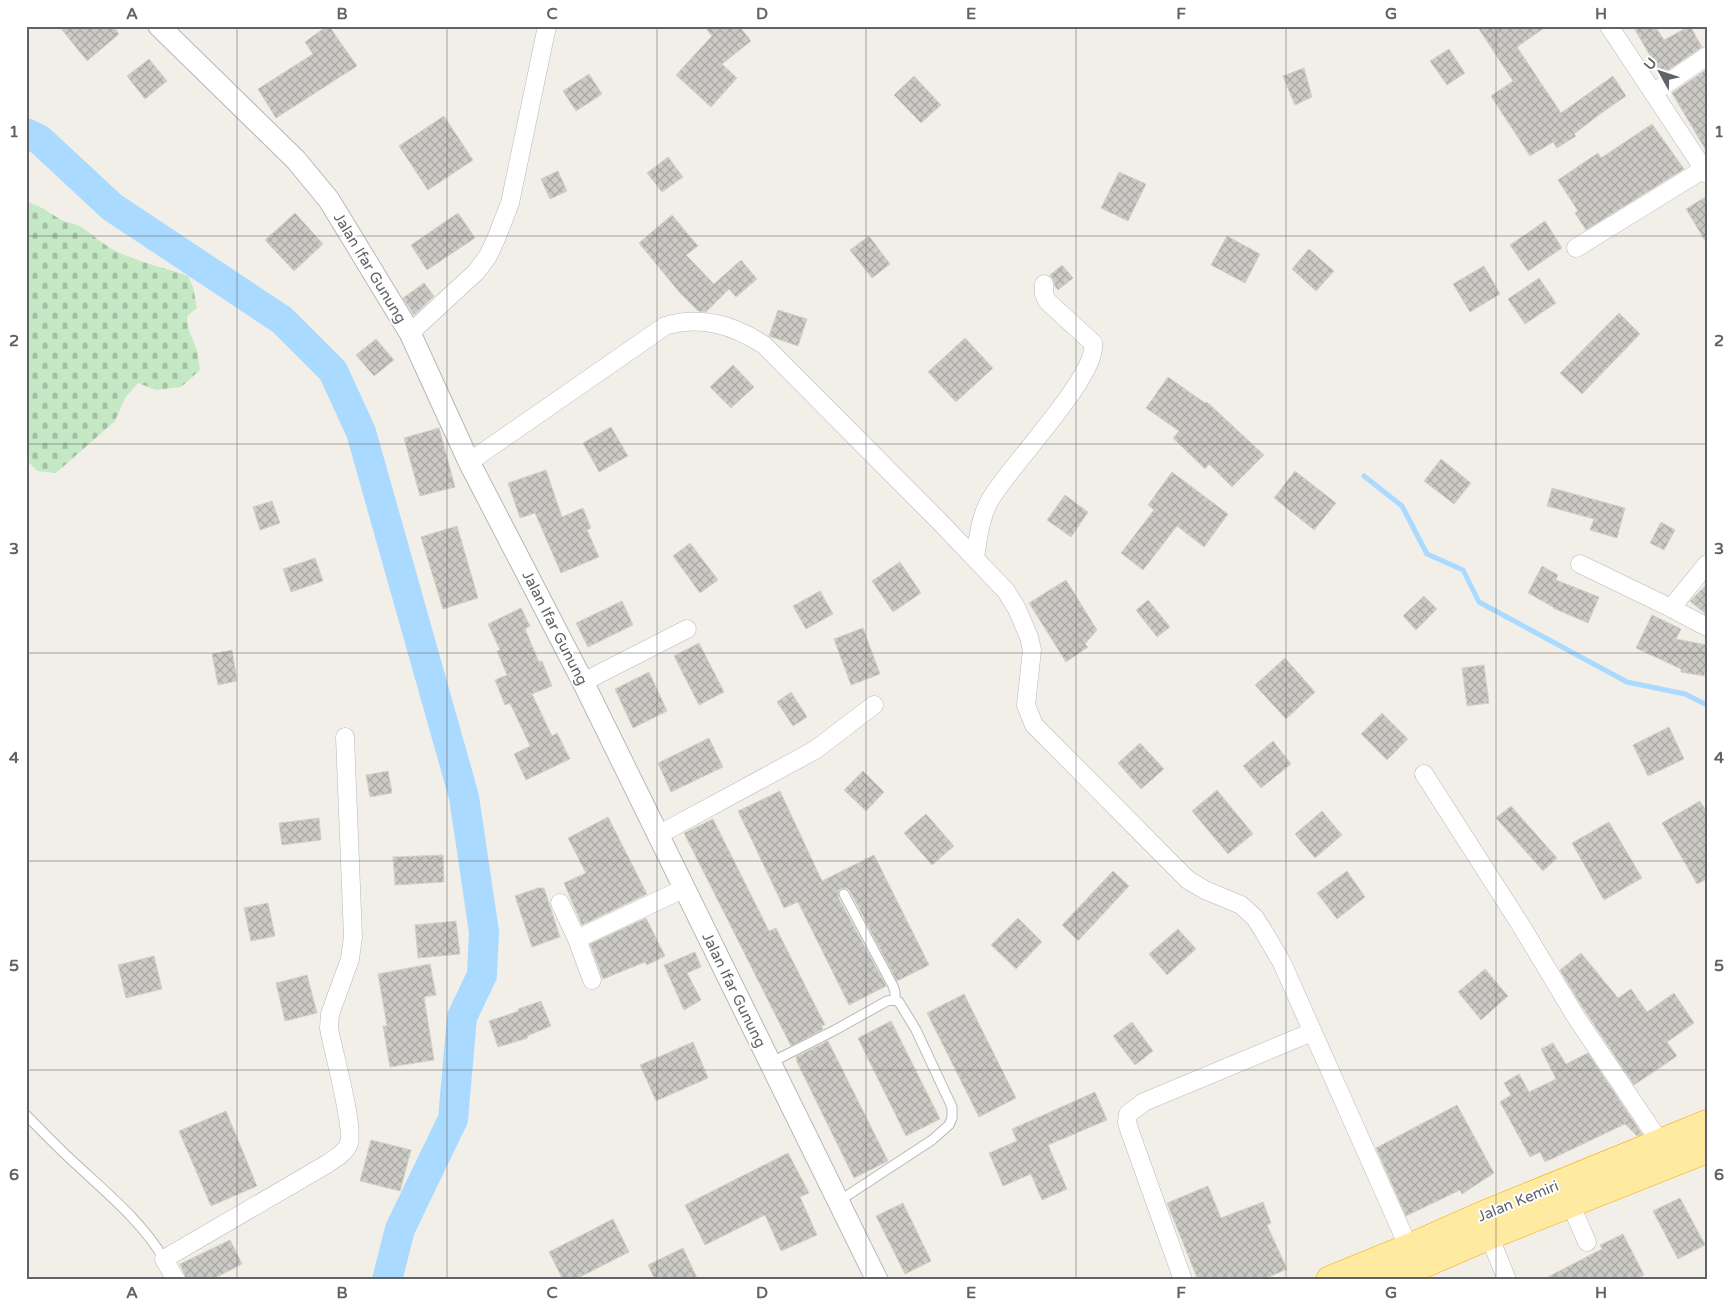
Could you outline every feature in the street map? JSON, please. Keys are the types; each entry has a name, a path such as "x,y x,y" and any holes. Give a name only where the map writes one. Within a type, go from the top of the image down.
{"highway":[{"name":"Jalan Kemiri","path":"1485,1226 1570,1203 1667,1153 1707,1124"},
{"name":"Jalan Kemiri","path":"1330,1280 1413,1257 1667,1153 1707,1149"},
{"name":"Jalan Kemiri","path":"1386,1280 1413,1257"}],"street":[{"name":"Jalan Ifar Gunung","path":"159,26 296,160 329,200 410,333 469,462 583,682 877,1280"},
{"path":"410,333 476,272 488,256 496,239 510,203 547,26"},
{"path":"1576,248 1706,170 1609,26"},
{"path":"1653,93 1707,56"},
{"path":"975,558 981,526 989,501 1002,480 1075,388 1090,363 1094,350 1093,343 1047,301 1044,294 1044,284"},
{"path":"469,462 665,326 687,321 710,322 744,332 764,344 926,507 1006,591 1030,637 1032,650 1026,705 1034,725 1188,880 1205,890 1241,905 1254,918 1282,963 1413,1257"},
{"path":"1580,564 1707,627"},
{"path":"1671,608 1707,564"},
{"path":"583,682 687,629"},
{"path":"658,835 814,750 874,705"},
{"path":"176,1280 164,1259 327,1164 341,1154 348,1145 350,1136 348,1117 329,1028 330,1014 350,959 353,937 345,737"},
{"path":"1424,774 1520,924 1576,1017 1667,1153"},
{"path":"577,939 684,888"},
{"path":"560,903 577,939 592,980"},
{"path":"1183,1280 1129,1130 1128,1114 1144,1102 1312,1032"},
{"path":"1570,1203 1586,1242"},
{"path":"1485,1226 1507,1280"}],"lane":[{"path":"844,894 893,986 895,1000"},
{"path":"770,1063 887,1001 895,1000 903,1006 916,1030 952,1107 951,1121 932,1140 839,1201"},
{"path":"26,1115 64,1154 126,1212 158,1248 164,1259"}],"green space":[{"path":"26,202 40,207 62,220 79,226 121,254 188,276 193,287 197,308 187,316 188,328 197,350 200,370 181,387 156,390 138,383 125,398 115,421 56,473 37,471 26,459"}],"building":[{"path":"59,26 113,26 119,34 87,61"},
{"path":"329,26 357,66 276,118 258,89 313,54 305,42"},
{"path":"704,26 739,26 751,41 722,64 737,78 711,107 676,75 712,36"},
{"path":"1477,26 1547,26 1517,47 1561,113 1613,76 1626,96 1574,134 1576,136 1557,148 1553,142 1530,156 1491,96 1513,81"},
{"path":"1633,26 1655,26 1664,40 1690,26 1702,47 1661,75"},
{"path":"1449,49 1465,73 1447,85 1430,61"},
{"path":"149,59 167,81 145,99 127,76"},
{"path":"1304,68 1312,97 1295,105 1283,76"},
{"path":"1707,69 1707,152 1672,93"},
{"path":"589,74 602,94 576,111 563,91"},
{"path":"914,76 941,105 921,123 894,95"},
{"path":"444,116 473,160 428,190 399,146"},
{"path":"1652,124 1684,169 1586,230 1575,213 1578,211 1558,180 1598,153 1601,158"},
{"path":"668,157 683,177 662,192 647,173"},
{"path":"558,171 567,191 550,199 541,179"},
{"path":"1119,172 1146,184 1128,221 1101,208"},
{"path":"1707,196 1707,244 1686,209"},
{"path":"295,213 323,244 294,271 265,240"},
{"path":"458,213 475,238 427,270 411,245"},
{"path":"672,215 698,246 686,255 714,284 741,260 757,279 736,297 729,289 706,312 698,311 680,293 639,243"},
{"path":"1545,221 1562,248 1528,271 1510,245"},
{"path":"869,236 890,264 872,278 850,250"},
{"path":"1227,236 1260,254 1245,283 1211,265"},
{"path":"1309,249 1334,271 1316,291 1292,269"},
{"path":"1062,265 1073,278 1058,290 1050,275"},
{"path":"1484,266 1500,294 1470,312 1453,284"},
{"path":"1539,278 1556,303 1525,324 1508,299"},
{"path":"424,283 434,296 414,315 403,298"},
{"path":"778,310 807,319 798,346 769,336"},
{"path":"1619,313 1640,334 1582,394 1560,373"},
{"path":"965,338 993,368 956,402 928,372"},
{"path":"376,339 394,360 374,376 356,355"},
{"path":"733,365 754,387 731,408 710,387"},
{"path":"1168,377 1205,403 1207,402 1264,455 1232,487 1209,464 1205,469 1173,438 1179,431 1146,408"},
{"path":"611,427 628,456 599,472 583,443"},
{"path":"439,428 455,487 420,496 404,438"},
{"path":"1441,459 1471,483 1454,504 1424,481"},
{"path":"546,470 562,517 583,508 591,528 587,530 599,557 561,573 535,513 520,518 508,483"},
{"path":"1295,471 1336,503 1314,530 1274,498"},
{"path":"1172,472 1228,514 1204,547 1177,526 1143,570 1121,553 1154,510 1148,505"},
{"path":"1552,488 1625,508 1617,538 1590,530 1594,519 1547,506"},
{"path":"1065,495 1088,512 1071,537 1047,520"},
{"path":"272,501 280,523 260,530 253,507"},
{"path":"1661,522 1675,530 1664,550 1650,543"},
{"path":"457,526 478,598 443,609 421,537"},
{"path":"690,543 718,580 700,593 673,556"},
{"path":"315,558 323,581 291,592 283,569"},
{"path":"900,562 921,593 893,612 872,581"},
{"path":"1542,566 1558,575 1556,580 1599,597 1588,623 1553,608 1528,593"},
{"path":"1066,580 1097,630 1085,644 1088,647 1066,662 1029,603"},
{"path":"1707,584 1707,615 1690,601"},
{"path":"820,591 833,614 806,629 793,606"},
{"path":"1424,596 1437,609 1416,630 1403,616"},
{"path":"1148,600 1170,627 1157,637 1136,610"},
{"path":"622,601 633,625 588,647 576,623"},
{"path":"521,608 530,626 525,629 539,662 542,661 552,686 532,694 552,736 557,733 570,759 526,780 514,754 530,746 510,703 505,705 495,680 507,675 497,651 500,650 488,624"},
{"path":"1652,615 1681,629 1676,639 1707,645 1707,664 1704,676 1681,672 1681,669 1636,648"},
{"path":"863,628 880,674 851,685 834,639"},
{"path":"699,643 724,692 699,705 674,656"},
{"path":"232,650 237,681 218,685 212,654"},
{"path":"1285,658 1315,692 1286,719 1255,685"},
{"path":"1484,665 1489,703 1467,706 1462,668"},
{"path":"649,672 667,711 633,728 615,689"},
{"path":"791,692 807,717 793,726 777,702"},
{"path":"1382,713 1408,739 1387,760 1361,734"},
{"path":"1669,727 1684,759 1648,776 1633,745"},
{"path":"709,738 723,767 671,792 658,763"},
{"path":"1273,741 1291,764 1261,788 1243,766"},
{"path":"1140,743 1164,769 1141,789 1118,763"},
{"path":"388,771 392,793 370,797 366,775"},
{"path":"863,771 884,792 866,811 844,790"},
{"path":"1217,790 1253,834 1228,854 1192,811"},
{"path":"780,791 822,881 874,855 929,965 897,981 850,891 847,888 842,888 838,891 838,897 886,986 849,1005 798,902 784,908 738,811"},
{"path":"1700,801 1707,812 1707,879 1697,884 1662,823"},
{"path":"1511,806 1557,858 1543,871 1496,818"},
{"path":"1322,811 1342,835 1315,858 1295,834"},
{"path":"926,814 954,846 932,865 904,833"},
{"path":"608,817 647,894 582,925 564,883 586,873 568,838"},
{"path":"319,818 321,840 282,845 279,823"},
{"path":"713,819 769,931 776,928 825,1025 821,1026 823,1029 791,1046 684,833"},
{"path":"1609,822 1642,878 1604,900 1572,843"},
{"path":"443,855 444,882 395,885 393,857"},
{"path":"1113,871 1129,886 1078,941 1062,925"},
{"path":"1347,871 1365,897 1337,919 1317,893"},
{"path":"538,888 544,888 560,937 532,947 515,896"},
{"path":"268,903 275,936 251,941 244,908"},
{"path":"646,918 665,956 647,965 645,962 603,979 590,944"},
{"path":"1018,918 1042,942 1016,969 991,945"},
{"path":"456,921 460,954 418,958 415,925"},
{"path":"1178,929 1196,949 1167,975 1149,954"},
{"path":"695,952 701,967 687,973 701,1000 684,1010 664,965"},
{"path":"1581,953 1618,998 1631,989 1647,1012 1674,993 1694,1023 1667,1042 1677,1056 1634,1085 1560,970"},
{"path":"154,956 162,989 126,998 118,965"},
{"path":"430,964 436,995 424,997 434,1060 390,1067 383,1026 387,1026 378,974"},
{"path":"1485,969 1508,996 1481,1020 1458,992"},
{"path":"307,975 317,1013 285,1021 276,983"},
{"path":"964,994 1016,1098 979,1117 927,1013"},
{"path":"541,1001 551,1026 527,1036 528,1038 498,1047 489,1021"},
{"path":"891,1021 940,1119 906,1136 858,1038"},
{"path":"1132,1022 1153,1051 1135,1065 1113,1036"},
{"path":"828,1041 888,1161 854,1178 796,1060 796,1057"},
{"path":"693,1042 708,1078 656,1101 640,1065"},
{"path":"1553,1043 1566,1064 1588,1053 1642,1134 1637,1136 1625,1124 1545,1162 1540,1152 1530,1157 1500,1102 1511,1095 1504,1083 1519,1074 1529,1092 1556,1079 1541,1049"},
{"path":"1095,1092 1107,1120 1048,1145 1067,1189 1042,1200 1031,1174 1003,1186 989,1153 1017,1141 1012,1129"},
{"path":"1457,1105 1494,1173 1462,1194 1460,1190 1406,1216 1376,1148"},
{"path":"226,1111 257,1186 211,1206 179,1131"},
{"path":"371,1140 411,1150 400,1191 360,1181"},
{"path":"788,1153 809,1193 800,1197 817,1235 781,1251 765,1215 705,1245 685,1205"},
{"path":"1208,1186 1221,1218 1263,1202 1271,1223 1267,1225 1287,1269 1262,1280 1198,1280 1167,1203"},
{"path":"1680,1198 1705,1245 1678,1259 1653,1211"},
{"path":"903,1203 931,1261 905,1274 876,1216"},
{"path":"613,1219 629,1252 574,1280 563,1280 549,1252"},
{"path":"1623,1234 1644,1275 1636,1280 1542,1280 1602,1249 1600,1245"},
{"path":"230,1240 242,1264 211,1280 187,1280 180,1264"},
{"path":"683,1248 698,1280 655,1280 648,1265"}],"waterway":[{"path":"26,133 40,140 112,207 282,320 333,371 361,432 464,797 484,932 482,975 462,1017 453,1119 400,1229 387,1280"},
{"path":"1364,476 1402,506 1427,554 1463,570 1479,602 1627,682 1685,694 1707,705"}]}
